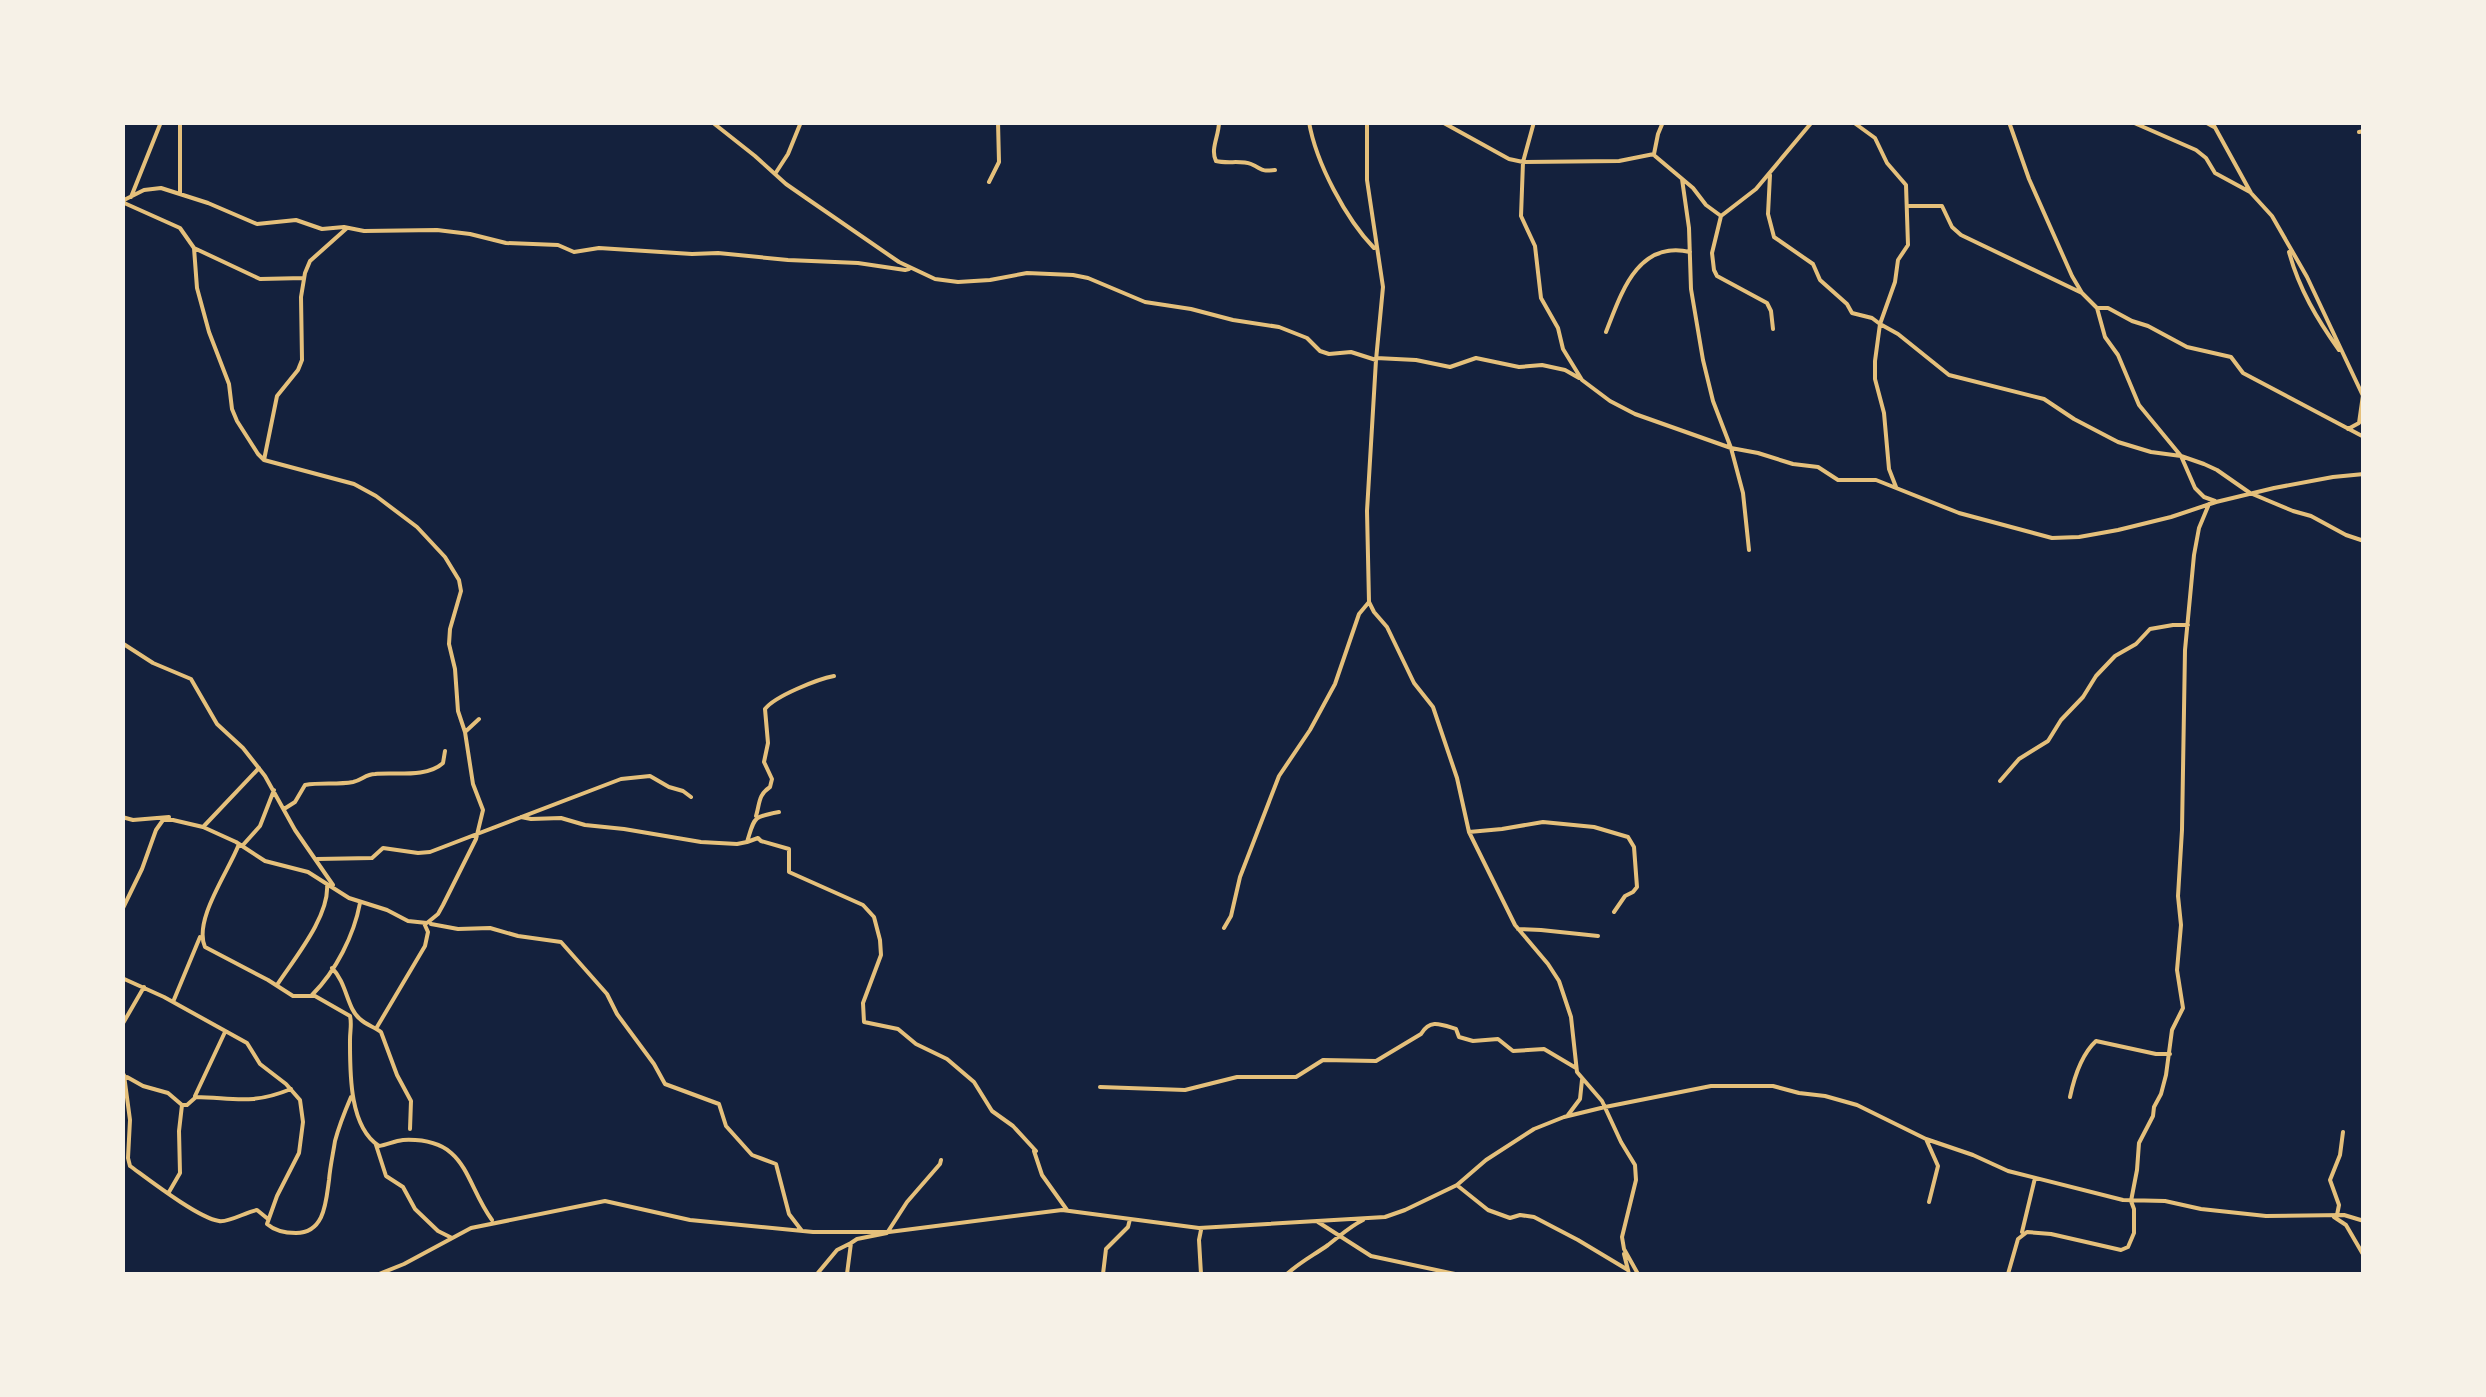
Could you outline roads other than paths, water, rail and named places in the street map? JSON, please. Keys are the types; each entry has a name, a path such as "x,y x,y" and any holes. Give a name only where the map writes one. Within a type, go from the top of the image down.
{"street":[{"path":"131,197 161,122"},
{"path":"180,122 180,193"},
{"path":"712,122 808,200 910,269 936,279 958,282 1027,273 1073,275 1145,302 1279,327 1307,338 1328,354 1351,352 1376,359 1416,360 1450,367 1476,358 1519,367 1542,365 1565,370 1610,402 1730,448 1793,464 1811,464 1838,480 1876,480 1959,513 2032,533 2060,538 2118,530 2250,493 2364,474"},
{"path":"775,174 801,122"},
{"path":"988,182 999,158 998,122"},
{"path":"1219,122 1213,152 1216,161 1249,163 1260,171 1275,170"},
{"path":"1310,122 1318,152 1342,203 1359,232 1377,252"},
{"path":"1368,122 1367,180 1382,287 1367,511 1369,602 1387,627 1414,683 1433,706 1457,778 1469,832 1518,929 1559,982 1571,1018 1576,1068 1606,1107 1636,1170 1622,1237 1629,1272"},
{"path":"1442,122 1509,159 1524,162 1619,162 1654,154"},
{"path":"1534,122 1524,162 1521,216 1535,246 1540,291 1558,328 1563,349 1582,380"},
{"path":"1654,154 1663,122"},
{"path":"1773,328 1767,303 1721,279 1714,270 1713,242 1722,216 1756,190 1812,122"},
{"path":"1853,122 1875,138 1887,164 1904,181 1907,195 1908,245 1898,260 1874,360 1889,470 1896,487"},
{"path":"2008,122 2082,293"},
{"path":"2132,122 2196,150 2215,172 2251,193"},
{"path":"2211,124 2251,193 2272,216 2317,295 2342,354"},
{"path":"1654,154 1722,216"},
{"path":"1770,174 1768,214 1774,236 1813,264 1820,280 1847,304 1852,314 1872,318 1898,334 1949,375 2044,400 2118,442 2182,456 2217,470 2250,493 2364,541"},
{"path":"1682,179 1690,228 1691,289 1703,360 1742,494 1749,550"},
{"path":"122,202 150,188 161,188 256,224 296,220 322,228 364,231 438,230 506,244 558,245 574,252 599,248 718,253 910,269"},
{"path":"122,202 180,228 194,248 260,279 304,278"},
{"path":"1906,206 1942,206 1952,227 1961,235 2082,293 2097,308 2104,337 2118,355 2140,405 2182,456 2195,488 2212,502"},
{"path":"264,460 277,396 302,360 301,297 310,261 347,228"},
{"path":"194,248 196,288 229,384 232,409 258,454 264,460 365,490 406,517 455,571 461,591 449,644 458,711 473,784 482,806 478,834 444,905 426,923"},
{"path":"2288,248 2316,318 2342,354 2363,396 2359,423 2348,430"},
{"path":"1606,332 1633,272 1663,252 1690,252"},
{"path":"2097,308 2108,308 2187,347 2231,358 2252,379 2364,436"},
{"path":"2022,1233 2038,1232 2125,1250 2134,1233 2131,1202 2139,1143 2161,1094 2172,1030 2182,1008 2177,970 2181,931 2178,896 2183,700 2194,555 2198,528 2212,502"},
{"path":"1224,928 1282,769 1310,730 1335,684 1359,614 1369,602"},
{"path":"2000,781 2020,759 2048,741 2096,676 2116,656 2150,630 2189,625"},
{"path":"122,643 153,663 191,679 217,724 259,768 335,890"},
{"path":"746,842 761,794 772,780 764,762 768,742 765,708 774,700 834,676"},
{"path":"465,732 479,718"},
{"path":"284,809 295,802 305,785 358,781 379,772 388,775 434,770 443,764 445,751"},
{"path":"203,828 259,768"},
{"path":"317,859 372,858 383,848 423,853 602,784 628,778 650,776 691,796"},
{"path":"172,1002 240,845 260,826 274,790"},
{"path":"756,816 779,812"},
{"path":"122,817 166,817 203,828 265,861 295,867 360,902 408,921 490,928 560,942 608,994 617,1014 665,1084 719,1104 726,1126 752,1155 776,1164 789,1214 802,1230"},
{"path":"518,817 561,818 701,842 737,844 758,838 789,848 789,872 863,906 873,916 881,955 863,1003 864,1022 898,1028 916,1044 947,1059 974,1082 992,1112 1013,1126 1036,1151 1044,1178 1068,1210"},
{"path":"123,906 156,830 163,820 173,820"},
{"path":"1469,832 1542,822 1594,827 1631,839 1637,887 1624,896 1614,912"},
{"path":"277,986 320,916 327,884"},
{"path":"311,996 348,941 360,902"},
{"path":"377,1027 425,946 426,923"},
{"path":"1518,929 1598,936"},
{"path":"201,937 209,951 293,996 311,996 352,1019 352,1094 362,1124 376,1144 386,1176 403,1187 419,1213 438,1231 452,1238"},
{"path":"332,968 342,979 356,1015 377,1027 386,1042 411,1101 410,1130"},
{"path":"122,978 247,1044 260,1064 291,1089 302,1104 298,1157 268,1219 270,1228 308,1232 319,1221 326,1204 336,1136 352,1094"},
{"path":"122,1025 144,988"},
{"path":"1100,1087 1186,1090 1237,1077 1296,1076 1324,1060 1376,1061 1420,1034 1428,1024 1456,1029 1459,1037 1472,1041 1498,1040 1513,1051 1544,1049 1576,1068"},
{"path":"182,1106 194,1098 225,1032"},
{"path":"2070,1097 2081,1064 2094,1042 2170,1054"},
{"path":"123,1075 130,1120 128,1163 168,1193 218,1221 257,1210 268,1219"},
{"path":"123,1075 147,1088 168,1093 182,1106"},
{"path":"1564,1117 1580,1099 1582,1080"},
{"path":"817,1274 837,1250 851,1243 889,1232 987,1218 1068,1210 1199,1228 1397,1213 1456,1185 1534,1128 1606,1107 1711,1086 1779,1086 1825,1096 1857,1105 1926,1139 2035,1178 2131,1202 2156,1200 2266,1216 2334,1216 2364,1221"},
{"path":"194,1098 254,1100 291,1089"},
{"path":"168,1193 180,1174 178,1131 182,1106"},
{"path":"2334,1216 2339,1206 2330,1180 2340,1155 2343,1132"},
{"path":"1926,1139 1938,1166 1930,1202"},
{"path":"376,1144 423,1142 456,1156 494,1222"},
{"path":"889,1232 941,1160"},
{"path":"2008,1274 2035,1178"},
{"path":"1456,1185 1488,1210 1510,1218 1534,1216 1629,1272"},
{"path":"379,1274 471,1228 604,1201 690,1220 802,1230 889,1232"},
{"path":"2334,1216 2346,1225 2364,1256"},
{"path":"1287,1274 1346,1229 1367,1218"},
{"path":"1102,1274 1106,1248 1130,1219"},
{"path":"1314,1220 1371,1256 1456,1274"},
{"path":"1199,1228 1201,1274"},
{"path":"847,1274 851,1243"},
{"path":"1624,1249 1638,1274"}]}
